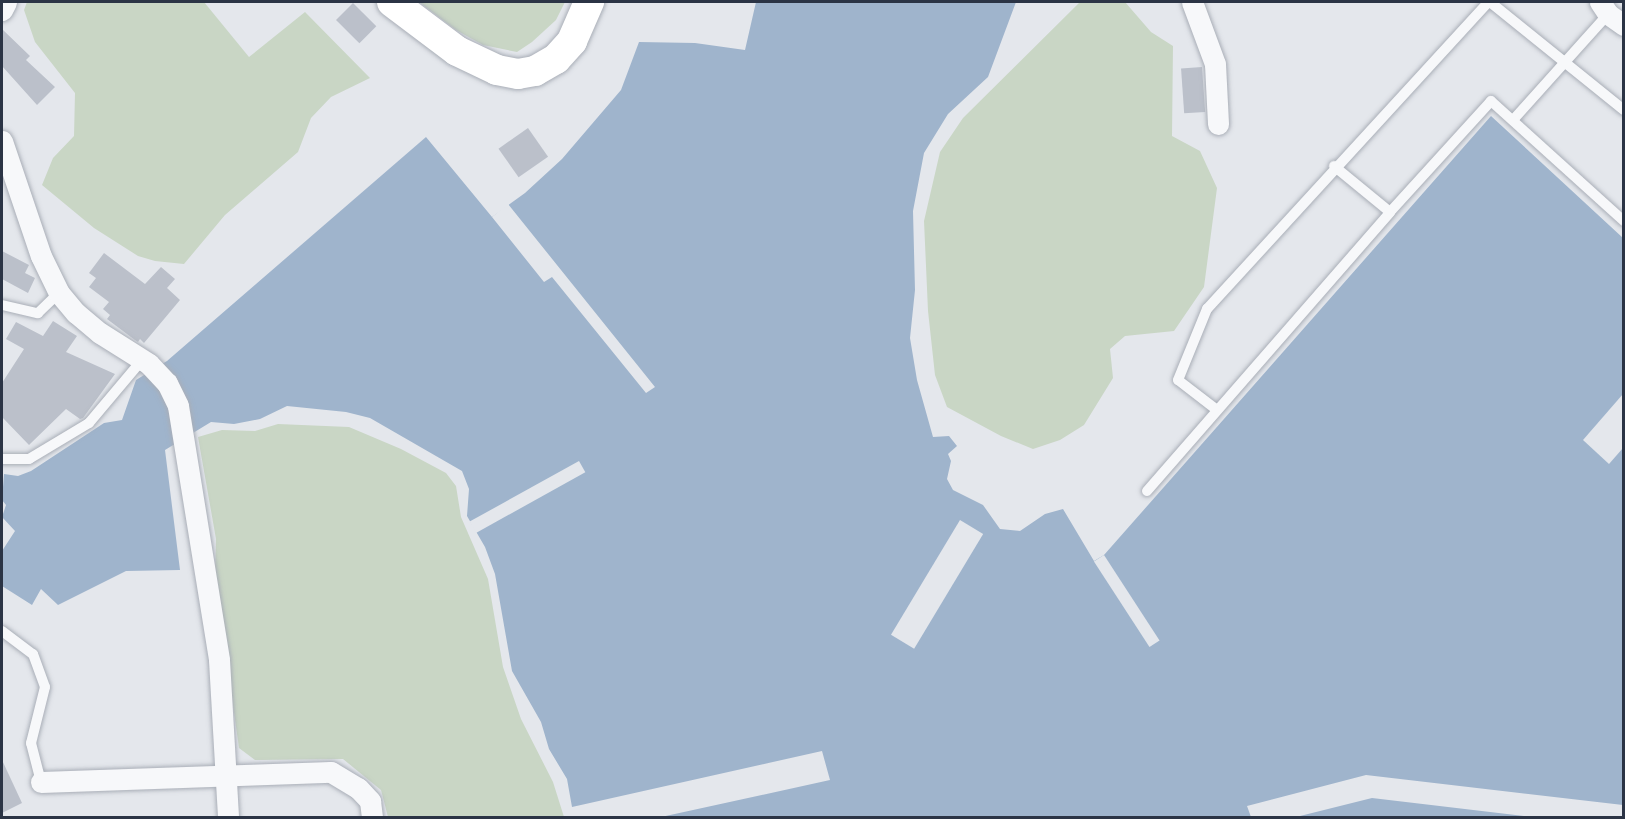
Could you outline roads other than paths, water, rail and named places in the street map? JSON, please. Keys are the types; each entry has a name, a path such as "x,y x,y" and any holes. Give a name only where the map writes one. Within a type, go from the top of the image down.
{"street":[{"path":"2,10 6,2"},
{"path":"392,2 457,51 497,70 518,74 536,72 556,59 572,41 589,2"},
{"path":"1192,2 1215,64 1218,124"},
{"path":"2,141 41,256 59,293 76,313 100,333 146,362 167,383 174,395 185,443 219,660 228,818"},
{"path":"41,782 331,772 358,788 370,801 372,818"}],"lane":[{"path":"1217,410 1178,380 1207,309 1334,166 1489,2 1623,110"},
{"path":"1513,120 1564,62 1611,14"},
{"path":"1147,491 1390,212 1491,101 1623,221"},
{"path":"1334,166 1390,212"},
{"path":"2,305 38,313 59,293"},
{"path":"2,459 29,459 89,423 146,362"},
{"path":"2,631 33,654 45,687 30,743 41,782"}],"water":[{"path":"756,2 1016,2 988,77 948,114 924,153 913,211 915,290 910,338 917,380 933,437 949,436 957,446 948,454 951,461 947,479 953,490 983,505 1000,529 1020,531 1045,514 1063,509 1094,561 1104,555 1491,116 1623,238 1623,805 1366,775 1247,806 1251,817 661,817 830,780 822,751 572,807 567,779 549,749 541,722 512,671 495,574 485,547 467,516 469,489 462,471 370,418 346,412 287,406 260,419 234,424 211,422 165,450 180,570 126,571 58,605 41,589 32,605 2,586 2,551 15,531 2,517 6,505 2,500 4,474 18,476 31,471 104,423 122,420 136,380 167,361 426,137 492,217 525,193 562,159 621,90 639,42 695,43 745,50"},
{"path":"1372,798 1533,817 1296,817"}]}
